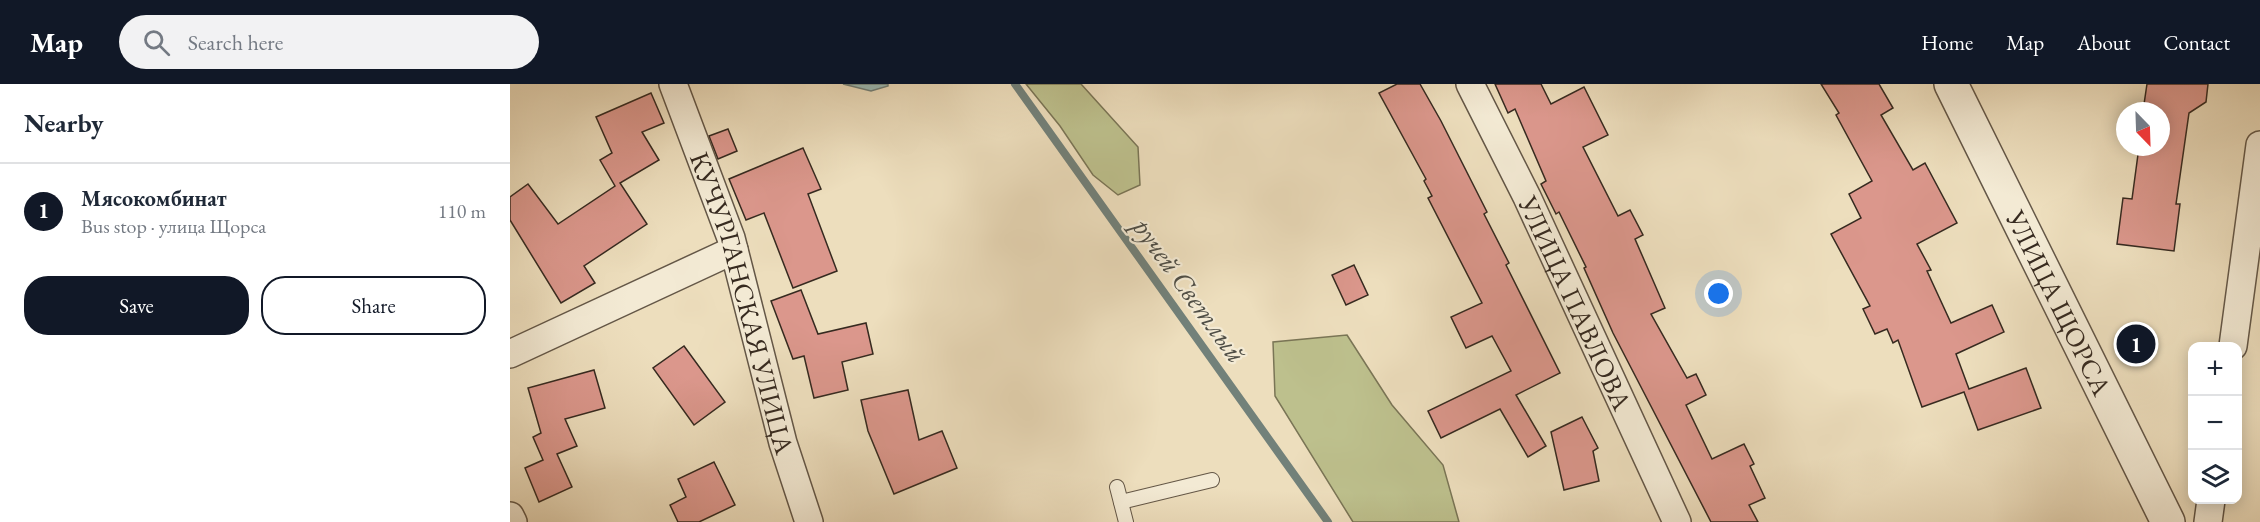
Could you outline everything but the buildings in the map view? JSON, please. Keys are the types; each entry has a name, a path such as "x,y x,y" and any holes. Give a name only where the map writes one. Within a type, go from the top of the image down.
{"street":[{"name":"КУЧУРГАНСКАЯ УЛИЦА","path":"673,84 734,250 783,443 809,522"},
{"name":"УЛИЦА ПАВЛОВА","path":"1470,84 1527,197 1677,522"},
{"name":"УЛИЦА ЩОРСА","path":"1951,84 2168,522"},
{"path":"2234,342 2258,186 2260,145"},
{"path":"510,354 734,250"},
{"path":"2208,522 2210,504"},
{"path":"510,516 513,522"}],"lane":[{"path":"1121,502 1212,480"},
{"path":"1118,487 1126,522"}],"green space":[{"path":"1026,84 1081,84 1138,147 1140,185 1118,195 1093,175 1060,126"},
{"path":"1347,335 1392,405 1443,465 1459,522 1353,522 1275,396 1273,342"}],"water":[{"path":"843,84 888,84 888,86 871,91"}],"waterway":[{"name":"ручей Светлый","path":"1015,84 1328,522"}],"place":[{"name":"Мясокомбинат","path":"2136,344"}]}
